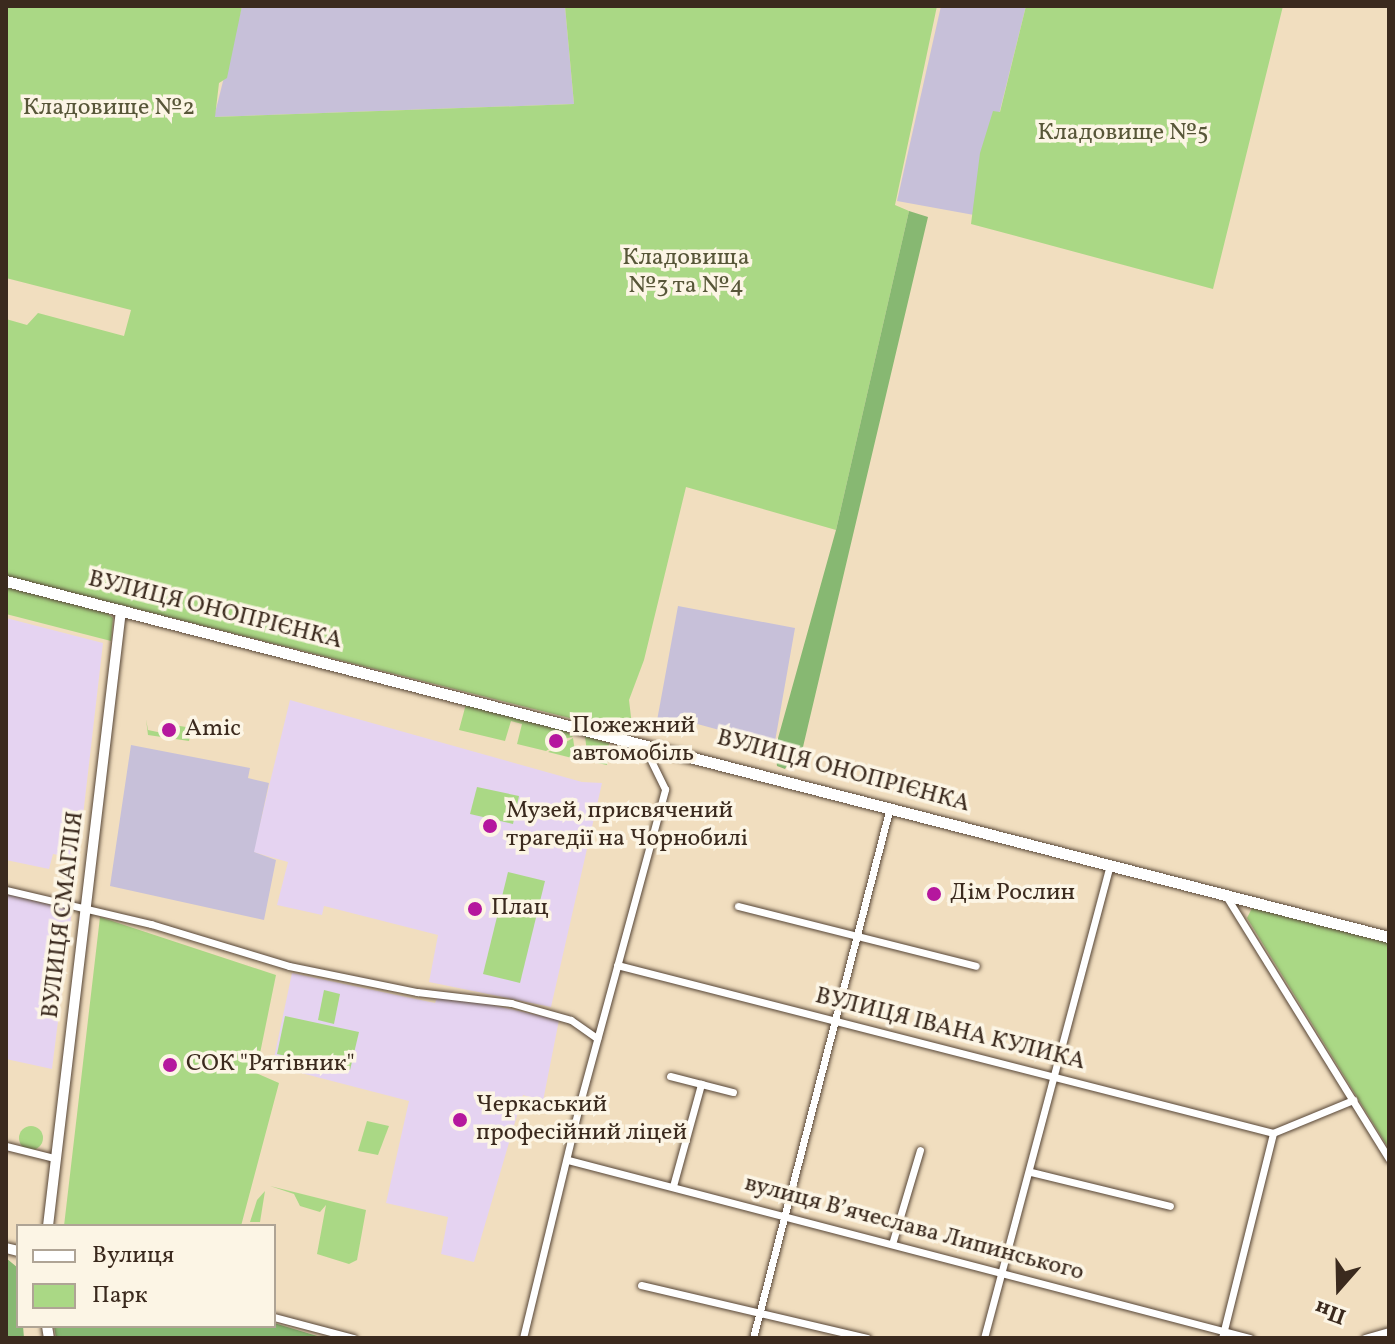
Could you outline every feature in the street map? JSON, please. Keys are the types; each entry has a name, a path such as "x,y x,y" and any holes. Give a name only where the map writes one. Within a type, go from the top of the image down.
{"main road":[{"name":"ВУЛИЦЯ ОНОПРІЄНКА","path":"6,581 643,742 1389,937"}],"street":[{"name":"ВУЛИЦЯ СМАГЛІЯ","path":"48,1224 121,610"},
{"path":"523,1338 597,1038 665,789 643,742"},
{"path":"753,1338 890,807"},
{"path":"984,1338 1056,1078 1110,864"},
{"path":"6,890 289,966 417,992 511,1003 571,1020 597,1038"},
{"path":"1224,893 1389,1159"},
{"path":"738,906 855,938 976,966"},
{"name":"ВУЛИЦЯ ІВАНА КУЛИКА","path":"617,965 1273,1133"},
{"path":"670,1076 733,1092"},
{"path":"673,1186 701,1084"},
{"path":"1223,1334 1273,1133 1353,1100"},
{"path":"6,1146 54,1158"},
{"path":"892,1244 920,1150"},
{"name":"вулиця Вʼячеслава Липинського","path":"568,1160 1223,1334 1250,1338"},
{"path":"1031,1172 1170,1206"},
{"path":"641,1285 867,1338"},
{"path":"276,1318 353,1338"},
{"path":"1365,1338 1389,1331"}],"shaded area":[{"path":"242,6 565,6 574,104 214,117"},
{"path":"941,6 1026,6 974,215 897,201"},
{"path":"678,606 795,628 774,747 725,738 723,731 690,722 676,729 656,726"},
{"path":"6,618 103,643 78,859 53,854 49,869 6,860"},
{"path":"290,700 582,782 602,783 551,1007 429,982 438,935 324,906 322,915 277,905 288,862 253,852"},
{"path":"131,745 250,768 248,778 269,783 254,852 276,860 264,920 110,886"},
{"path":"6,894 72,910 52,1069 6,1059"},
{"name":"Черкаський професійний ліцей","path":"292,973 435,1003 439,993 559,1020 543,1101 523,1095 474,1262 441,1254 448,1217 386,1203 409,1101 278,1067 274,1058"}],"green space":[{"path":"6,6 242,6 227,78 219,83 215,117 574,104 565,6 937,6 895,205 909,211 836,530 686,487 644,660 629,700 633,734 6,576 6,319 27,325 38,313 124,336 131,310 6,278"},
{"name":"Кладовище №5","path":"1026,6 1283,6 1213,289 971,224 980,153 993,111 1000,112"},
{"path":"909,211 928,217 803,747 785,769 777,766 775,749 836,530"},
{"path":"6,587 107,613 113,618 111,641 6,614"},
{"path":"466,704 564,729 573,737 548,742 551,748 546,751 517,744 522,724 511,721 505,741 459,730"},
{"path":"146,719 148,730 172,735 174,725 192,728 189,741 148,735"},
{"path":"585,736 609,743 607,765 588,761"},
{"path":"573,738 576,759 548,752"},
{"path":"477,787 519,796 513,824 470,814"},
{"path":"508,872 545,881 520,983 483,974"},
{"path":"1252,908 1389,943 1389,1149 1247,918"},
{"name":"СОК \"Рятівник\"","path":"100,917 276,975 256,1073 279,1083 242,1224 64,1224"},
{"path":"324,990 340,994 334,1024 318,1020"},
{"path":"285,1016 359,1032 350,1070 277,1054"},
{"path":"367,1121 389,1126 378,1155 358,1151"},
{"path":"31,1126 40,1129 43,1138 40,1147 31,1150 22,1147 19,1138 22,1129"},
{"path":"270,1186 366,1210 357,1260 349,1264 317,1254 326,1205 320,1212 300,1206 294,1194"},
{"path":"265,1191 260,1222 250,1222 257,1200"},
{"path":"6,1258 16,1266 16,1328 23,1328 24,1338 6,1338"},
{"path":"276,1324 324,1338 56,1338 54,1328 276,1328"}],"place":[{"name":"Amic","path":"169,730"},
{"name":"Пожежний автомобіль","path":"556,741"},
{"name":"Музей, присвячений трагедії на Чорнобилі","path":"490,826"},
{"name":"Дім Рослин","path":"934,894"},
{"name":"Плац","path":"475,909"},
{"name":"СОК \"Рятівник\"","path":"170,1065"},
{"name":"Черкаський професійний ліцей","path":"460,1120"}],"park label":[{"name":"Кладовище №2","path":"109,109"},
{"name":"Кладовища №3 та №4","path":"686,273"}]}
